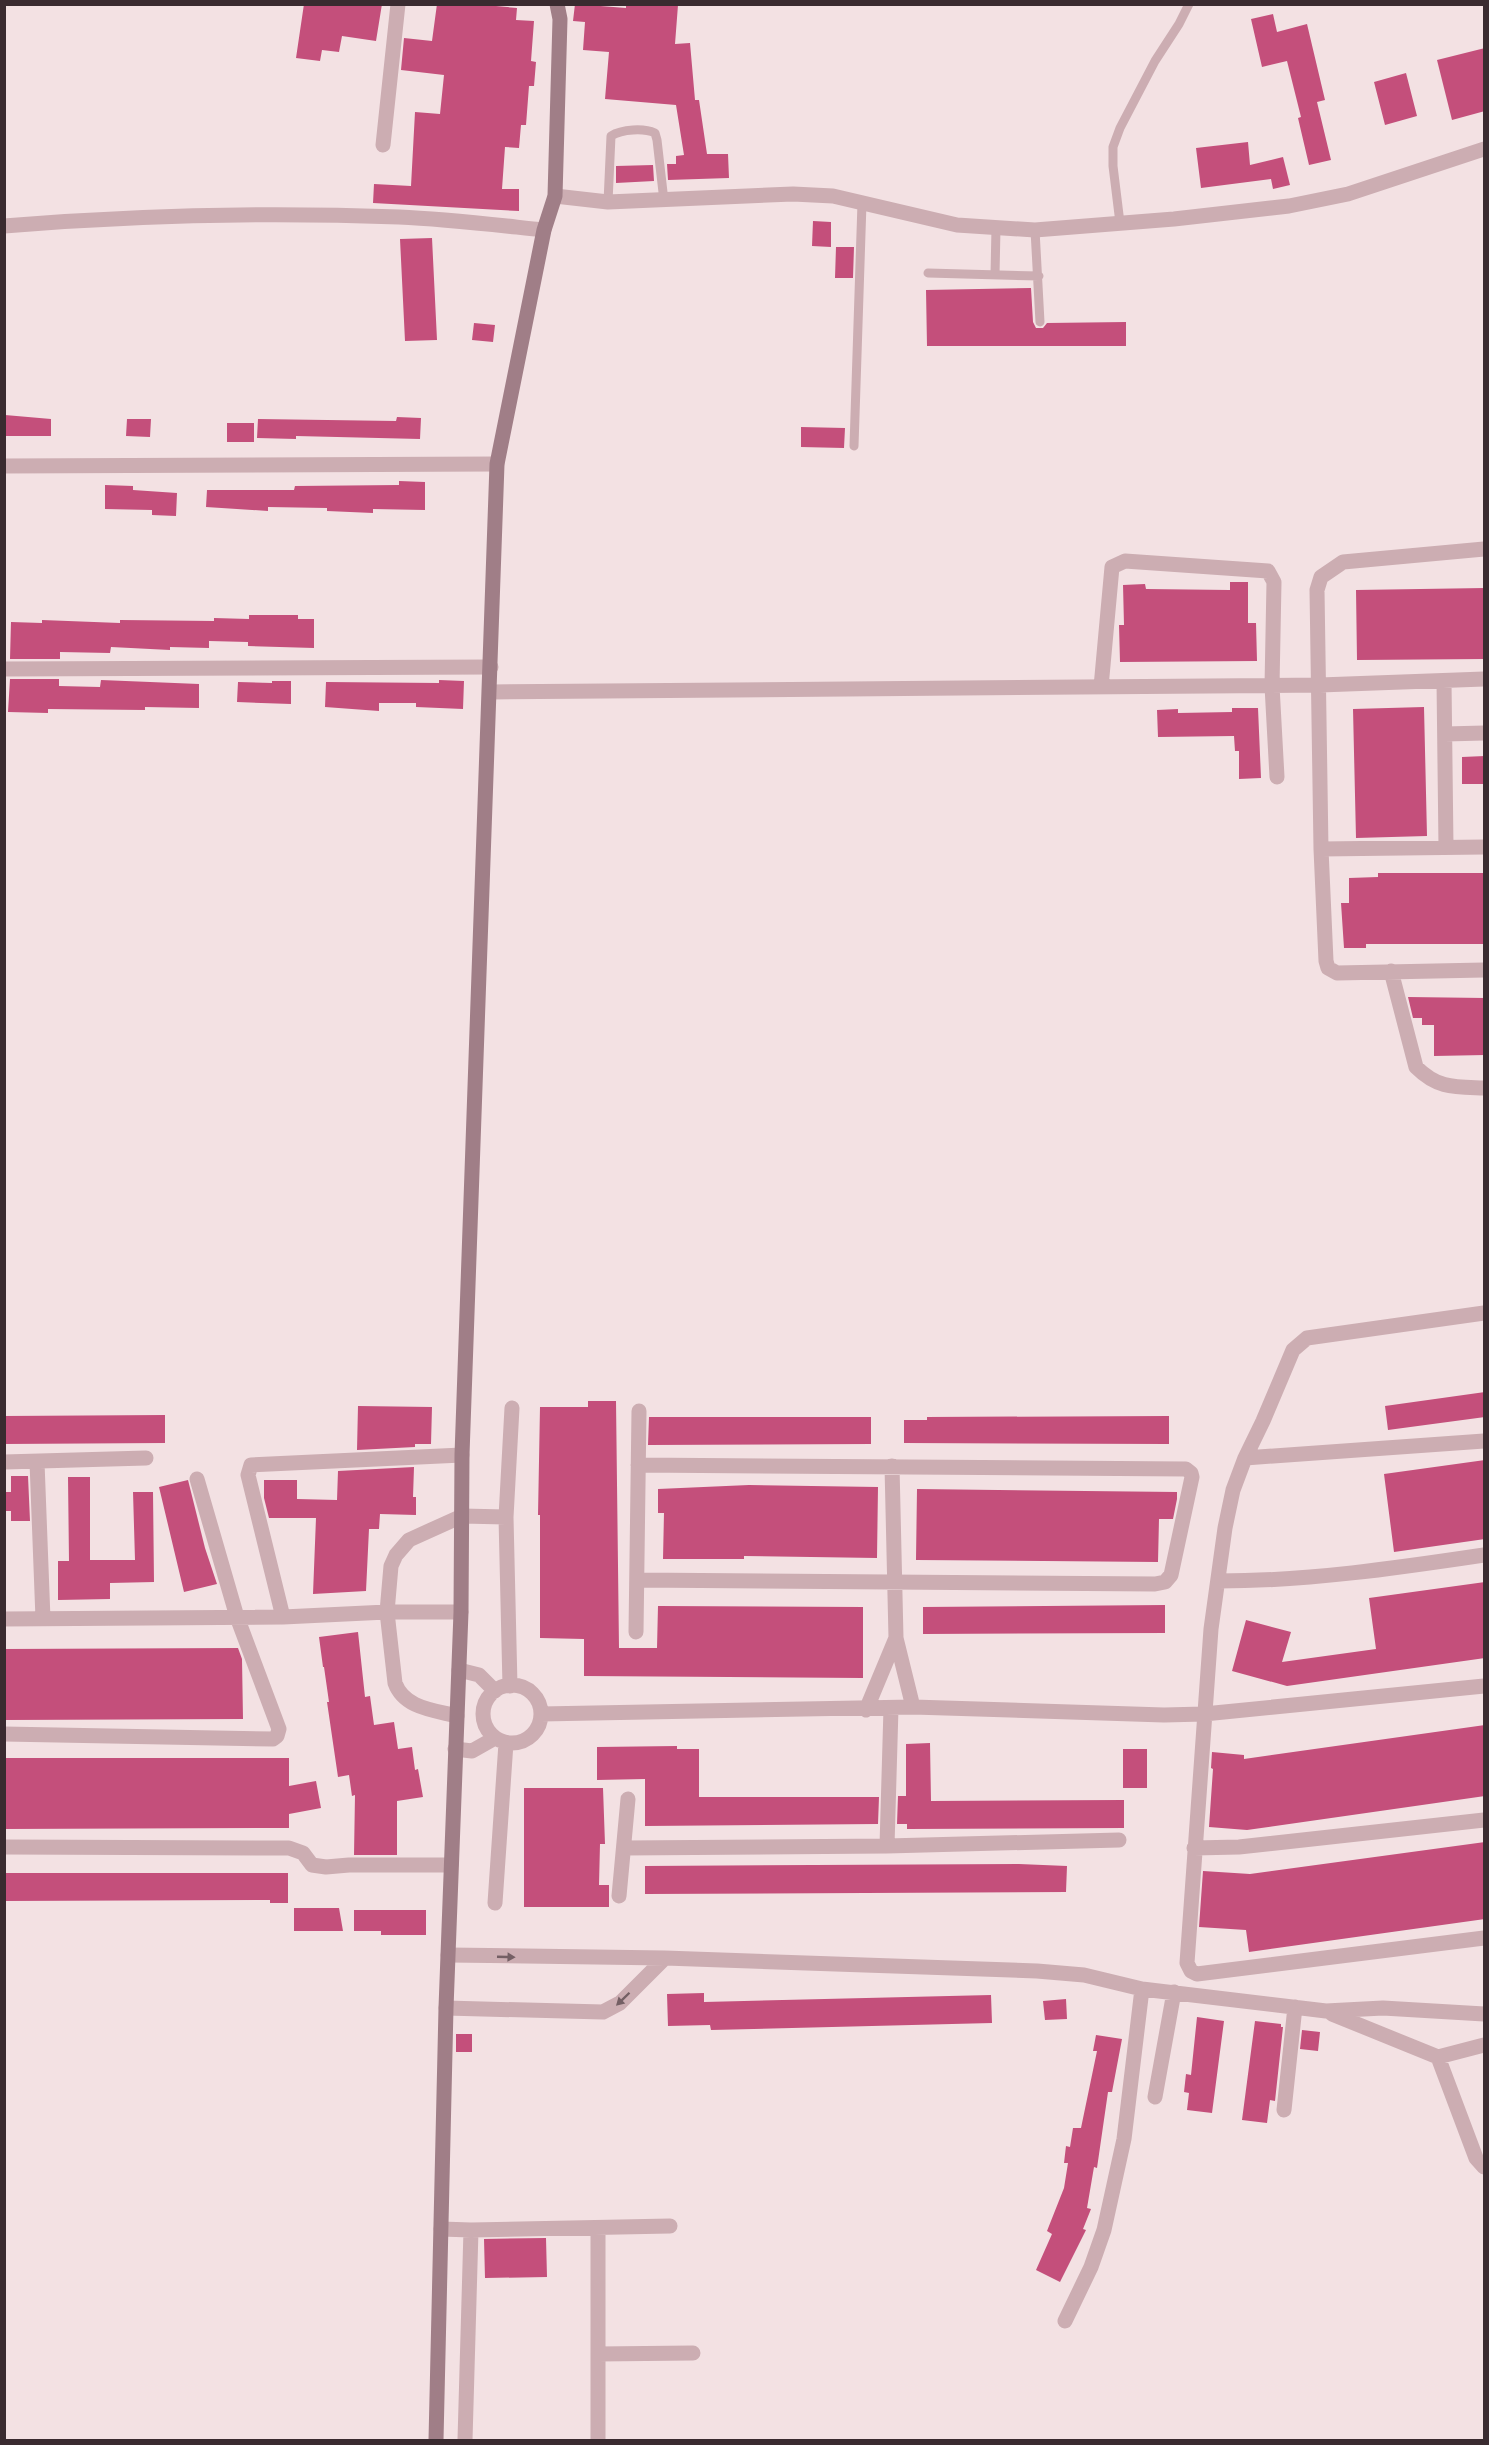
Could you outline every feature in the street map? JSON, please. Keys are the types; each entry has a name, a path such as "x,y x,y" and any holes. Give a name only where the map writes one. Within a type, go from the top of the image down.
{"street":[{"path":"383,145 398,4"},
{"path":"436,2440 446,2008 461,1612 462,1455 497,464 544,230 555,196 560,19 557,4"},
{"path":"555,196 608,202 793,194 833,195 957,225 1035,230 1288,206 1348,194 1485,149"},
{"path":"4,226 92,219 231,215 401,217 544,230"},
{"path":"4,466 497,464"},
{"path":"1485,549 1343,562 1321,577 1317,590 1314,685 1328,968 1337,973 1485,970"},
{"path":"1101,687 1113,567 1125,561 1268,571 1274,582 1277,777"},
{"path":"4,669 491,667"},
{"path":"490,692 1277,686 1485,679"},
{"path":"1444,681 1446,847"},
{"path":"1444,734 1485,733"},
{"path":"1321,849 1485,847"},
{"path":"1391,971 1416,1067 1427,1078 1446,1086 1485,1088"},
{"path":"1485,1313 1307,1338 1293,1350 1245,1458 1233,1490 1225,1528 1219,1581 1210,1629 1187,1963 1191,1971 1197,1974 1485,1938"},
{"path":"459,1671 479,1676 502,1688 522,1687 532,1693 539,1703 540,1725 534,1733 517,1743 501,1740 486,1728 483,1715 486,1702 502,1688 506,1517 512,1408"},
{"path":"636,1632 639,1411"},
{"path":"1245,1458 1485,1441"},
{"path":"279,1617 248,1475 251,1465 462,1455"},
{"path":"4,1462 146,1458"},
{"path":"37,1462 44,1619"},
{"path":"637,1580 1155,1584 1165,1582 1171,1575 1192,1477 1186,1469 638,1465"},
{"path":"892,1466 896,1638 913,1707"},
{"path":"4,1734 275,1738 279,1729 197,1479"},
{"path":"457,1716 413,1705 397,1690 394,1683 387,1612 391,1566 409,1540 462,1516 506,1517"},
{"path":"1219,1581 1257,1581 1351,1573 1485,1555"},
{"path":"4,1619 279,1617 387,1612 461,1612"},
{"path":"866,1710 896,1638"},
{"path":"541,1714 866,1710 913,1707 1164,1715 1204,1714 1485,1686"},
{"path":"887,1846 891,1708"},
{"path":"455,1749 472,1751 501,1740"},
{"path":"495,1903 501,1740"},
{"path":"619,1896 628,1799"},
{"path":"1194,1848 1239,1847 1485,1820"},
{"path":"624,1848 887,1846 1119,1840"},
{"path":"4,1847 289,1848 303,1853 312,1865 326,1867 451,1864"},
{"path":"448,1955 665,1958 1037,1971 1084,1975 1142,1989 1326,2012 1438,2057 1485,2045"},
{"path":"446,2008 603,2012 620,2003 665,1958"},
{"path":"1065,2321 1104,2230 1124,2139 1142,1989"},
{"path":"1155,2097 1174,1992"},
{"path":"1284,2110 1295,2007"},
{"path":"1326,2012 1383,2008 1485,2014"},
{"path":"1438,2057 1476,2158 1485,2167"},
{"path":"441,2229 598,2229 670,2226"},
{"path":"598,2229 598,2440"},
{"path":"465,2440 471,2230"},
{"path":"598,2354 693,2353"}],"lane":[{"path":"1120,223 1113,147 1120,128 1150,70 1189,4"},
{"path":"608,202 611,136 618,132 648,130 655,134 657,140 664,201"},
{"path":"854,446 862,203"},
{"path":"995,275 996,228"},
{"path":"1035,230 1040,322"},
{"path":"928,273 1039,276"}],"building":[{"path":"304,4 382,4 376,41 342,36 339,52 322,50 320,61 296,58"},
{"path":"437,4 497,4 496,6 517,8 516,20 534,21 531,61 536,62 534,86 529,86 526,125 521,125 519,148 505,147 502,189 519,189 519,211 373,203 374,184 411,186 415,112 440,114 444,75 401,70 404,38 432,41"},
{"path":"575,4 626,8 626,4 678,5 675,44 690,43 695,100 699,100 707,154 728,154 729,178 668,180 667,164 676,164 676,156 684,155 676,105 605,99 609,52 583,50 585,22 573,21"},
{"path":"1273,14 1277,32 1307,24 1325,100 1317,102 1331,160 1309,165 1298,118 1301,117 1287,61 1262,67 1251,19"},
{"path":"1485,48 1485,111 1452,120 1437,60"},
{"path":"1406,73 1417,116 1385,125 1374,82"},
{"path":"1248,142 1250,165 1283,157 1290,185 1273,189 1271,179 1201,188 1196,148"},
{"path":"653,165 654,181 616,183 616,166"},
{"path":"813,221 831,222 831,247 812,246"},
{"path":"432,238 437,340 405,341 400,239"},
{"path":"836,247 854,247 853,278 835,278"},
{"path":"1031,288 1033,322 1036,328 1043,328 1047,323 1126,322 1126,346 927,346 926,290"},
{"path":"474,323 495,325 493,342 472,340"},
{"path":"5,415 51,419 51,436 4,436"},
{"path":"397,417 421,418 420,439 296,436 296,439 257,438 258,419 396,421"},
{"path":"127,419 151,419 150,437 126,436"},
{"path":"227,423 254,423 254,442 227,442"},
{"path":"801,427 845,428 844,448 801,447"},
{"path":"399,481 425,482 425,510 373,509 373,513 327,511 327,508 268,507 268,511 206,507 207,490 294,490 295,486 399,485"},
{"path":"105,485 133,486 133,490 177,493 176,516 152,515 152,510 105,509"},
{"path":"1230,582 1248,582 1248,623 1256,623 1257,661 1120,662 1119,625 1124,625 1123,585 1145,584 1146,589 1230,590"},
{"path":"1485,588 1485,659 1357,660 1356,590"},
{"path":"249,615 298,615 298,619 314,619 314,648 248,646 248,642 209,641 209,648 170,647 170,650 111,647 110,653 60,652 60,659 10,659 11,622 42,623 42,620 120,623 120,620 214,621 214,618 249,619"},
{"path":"10,679 59,679 59,686 100,687 101,680 199,684 199,708 48,709 48,713 8,712"},
{"path":"439,680 464,681 463,709 416,707 416,703 379,703 379,711 325,707 326,682 439,683"},
{"path":"272,681 291,681 291,704 237,702 238,682 272,683"},
{"path":"1424,707 1427,836 1356,838 1353,709"},
{"path":"1232,708 1258,708 1261,778 1239,779 1239,751 1235,751 1234,736 1158,737 1157,710 1178,709 1178,713 1232,712"},
{"path":"1485,756 1485,784 1462,784 1462,757"},
{"path":"1378,873 1485,873 1485,944 1366,944 1366,948 1344,948 1341,903 1349,903 1349,878 1378,877"},
{"path":"1408,997 1485,998 1485,1055 1434,1056 1434,1025 1422,1025 1422,1018 1413,1018"},
{"path":"1485,1392 1485,1417 1388,1430 1385,1406"},
{"path":"588,1401 616,1401 619,1648 657,1648 658,1606 863,1607 863,1678 584,1676 584,1639 540,1638 540,1515 538,1515 540,1407 588,1407"},
{"path":"358,1406 432,1407 431,1444 357,1450"},
{"path":"165,1415 165,1443 4,1444 4,1416"},
{"path":"1169,1416 1169,1444 904,1443 904,1420 927,1420 927,1417"},
{"path":"649,1417 871,1417 871,1444 648,1445"},
{"path":"1485,1460 1485,1539 1394,1552 1384,1474"},
{"path":"414,1467 413,1497 416,1497 416,1515 380,1514 379,1529 369,1529 366,1591 313,1594 316,1518 269,1518 264,1498 264,1480 297,1480 297,1499 337,1500 338,1471"},
{"path":"11,1476 28,1476 30,1521 11,1521 11,1511 4,1511 4,1492 11,1492"},
{"path":"68,1477 90,1477 90,1560 135,1560 133,1492 153,1492 154,1582 110,1583 110,1599 58,1600 58,1561 69,1561"},
{"path":"188,1480 205,1548 217,1584 184,1592 159,1487"},
{"path":"749,1485 878,1487 877,1558 744,1556 744,1559 663,1559 664,1513 658,1513 658,1489"},
{"path":"917,1489 1177,1492 1177,1499 1173,1519 1159,1519 1158,1562 916,1560"},
{"path":"1485,1582 1485,1658 1287,1686 1232,1671 1246,1620 1291,1632 1282,1662 1376,1649 1369,1598"},
{"path":"1165,1605 1165,1633 923,1634 923,1607"},
{"path":"358,1632 365,1697 370,1696 374,1725 394,1722 398,1749 412,1747 415,1770 418,1769 423,1797 397,1801 397,1855 354,1855 355,1795 352,1796 349,1775 338,1777 319,1637"},
{"path":"238,1648 242,1659 243,1719 4,1720 4,1649"},
{"path":"1485,1725 1485,1796 1247,1830 1209,1827 1212,1752 1244,1755 1244,1759"},
{"path":"930,1743 931,1801 1124,1800 1124,1828 907,1829 907,1824 897,1824 898,1796 906,1796 906,1744"},
{"path":"677,1746 677,1749 699,1749 699,1797 879,1797 878,1824 645,1826 645,1779 597,1780 597,1747"},
{"path":"1123,1749 1147,1749 1147,1788 1123,1788"},
{"path":"4,1758 289,1758 289,1786 316,1781 321,1808 289,1814 289,1828 4,1829"},
{"path":"524,1788 603,1788 605,1844 600,1844 599,1885 609,1885 609,1907 524,1907"},
{"path":"1485,1842 1485,1919 1249,1952 1246,1930 1199,1927 1203,1871 1250,1874"},
{"path":"1019,1864 1067,1866 1066,1892 645,1894 645,1866"},
{"path":"4,1873 288,1873 288,1903 270,1903 270,1900 4,1901"},
{"path":"294,1908 339,1908 343,1931 294,1931"},
{"path":"354,1910 426,1910 426,1935 381,1935 381,1931 354,1931"},
{"path":"704,1993 704,2002 991,1995 992,2023 711,2030 710,2025 668,2026 667,1994"},
{"path":"1066,1999 1067,2019 1045,2020 1043,2001"},
{"path":"1197,2017 1224,2021 1212,2113 1187,2110 1189,2093 1184,2092 1186,2074 1191,2075"},
{"path":"1255,2021 1281,2024 1283,2027 1275,2101 1270,2100 1267,2123 1242,2120"},
{"path":"1302,2030 1320,2032 1318,2051 1300,2049"},
{"path":"456,2034 472,2034 472,2052 456,2052"},
{"path":"1096,2035 1122,2039 1112,2092 1108,2092 1097,2168 1094,2167 1087,2208 1091,2209 1083,2229 1086,2230 1060,2282 1036,2270 1052,2234 1047,2231 1064,2188 1068,2163 1064,2163 1066,2146 1070,2147 1073,2128 1081,2128 1097,2051 1093,2051"},
{"path":"546,2238 547,2277 485,2278 484,2239"}]}
